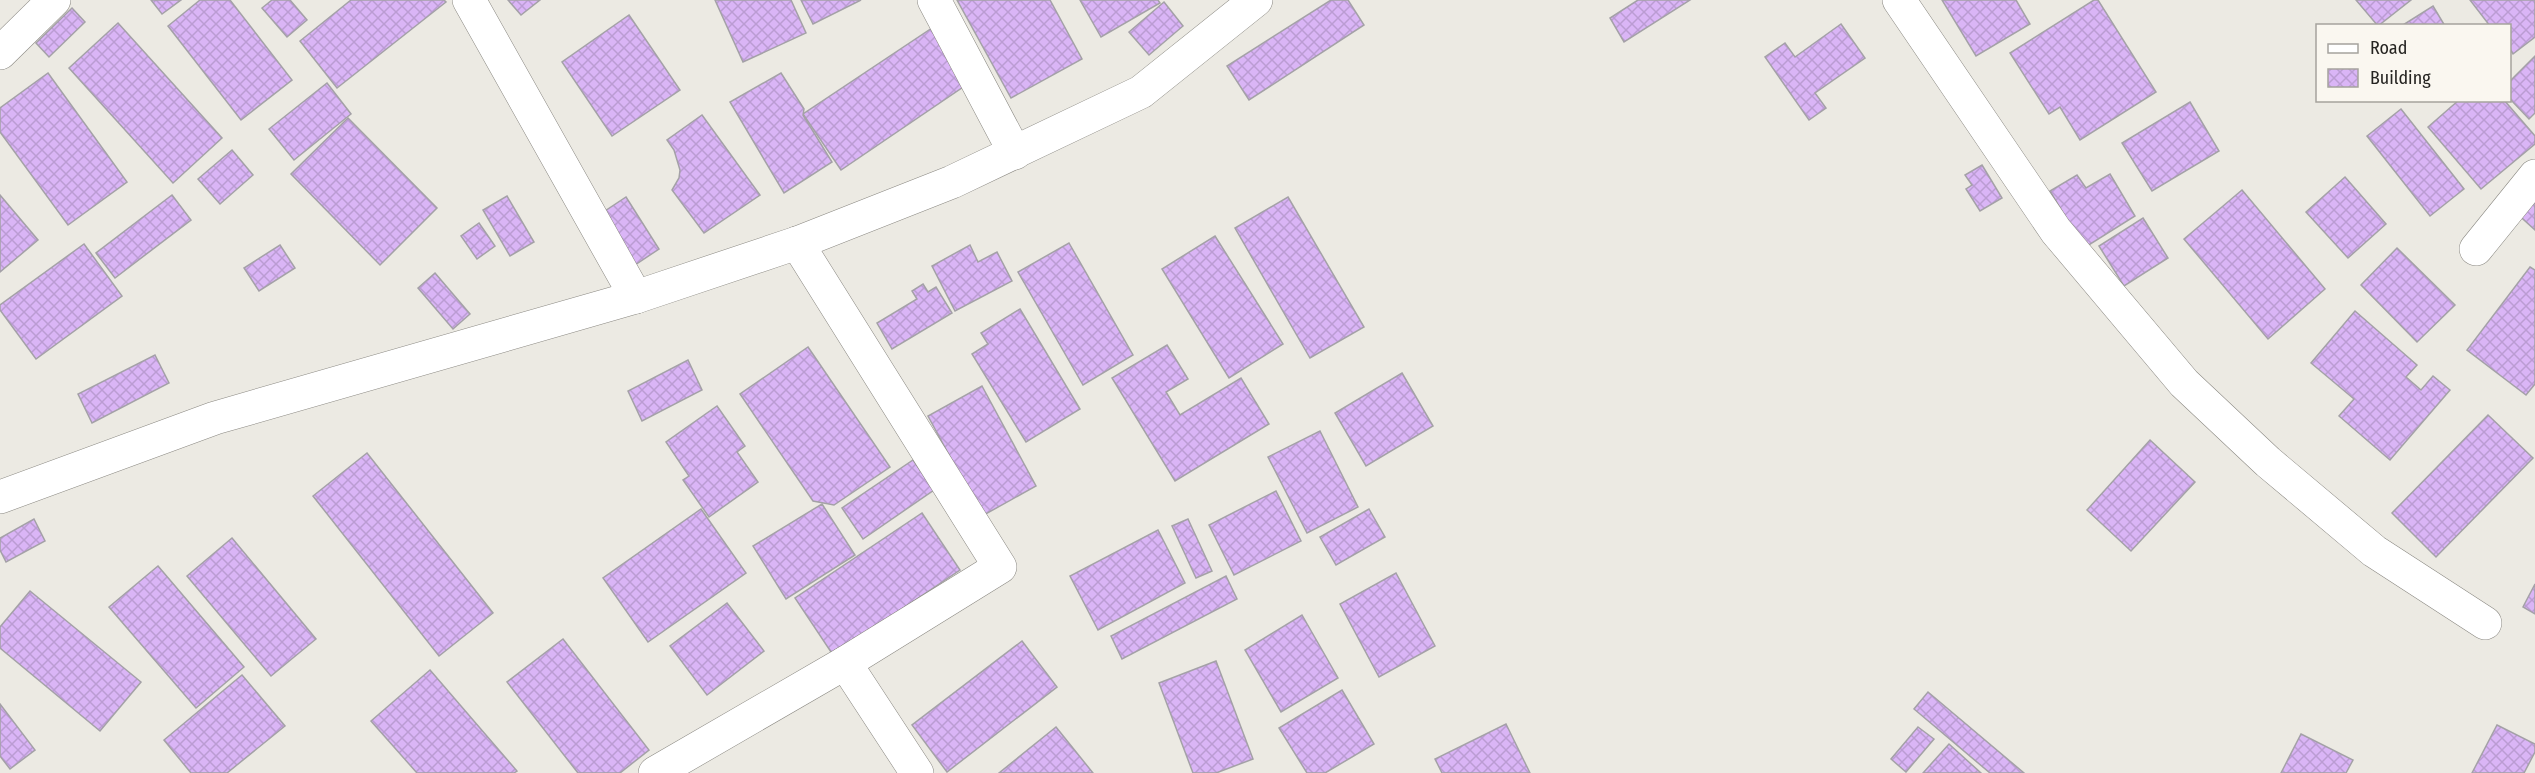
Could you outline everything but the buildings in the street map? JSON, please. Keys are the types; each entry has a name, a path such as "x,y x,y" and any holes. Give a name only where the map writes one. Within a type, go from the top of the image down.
{"street":[{"path":"0,53 54,0"},
{"path":"469,0 636,297"},
{"path":"934,0 1015,153"},
{"path":"0,497 215,418 636,297 797,243 951,182 1141,92 1256,0"},
{"path":"1899,0 2056,231 2184,383 2268,462 2374,551 2485,623"},
{"path":"2476,249 2535,176"},
{"path":"655,773 845,663 1000,567 797,243"},
{"path":"845,663 917,773"}]}
